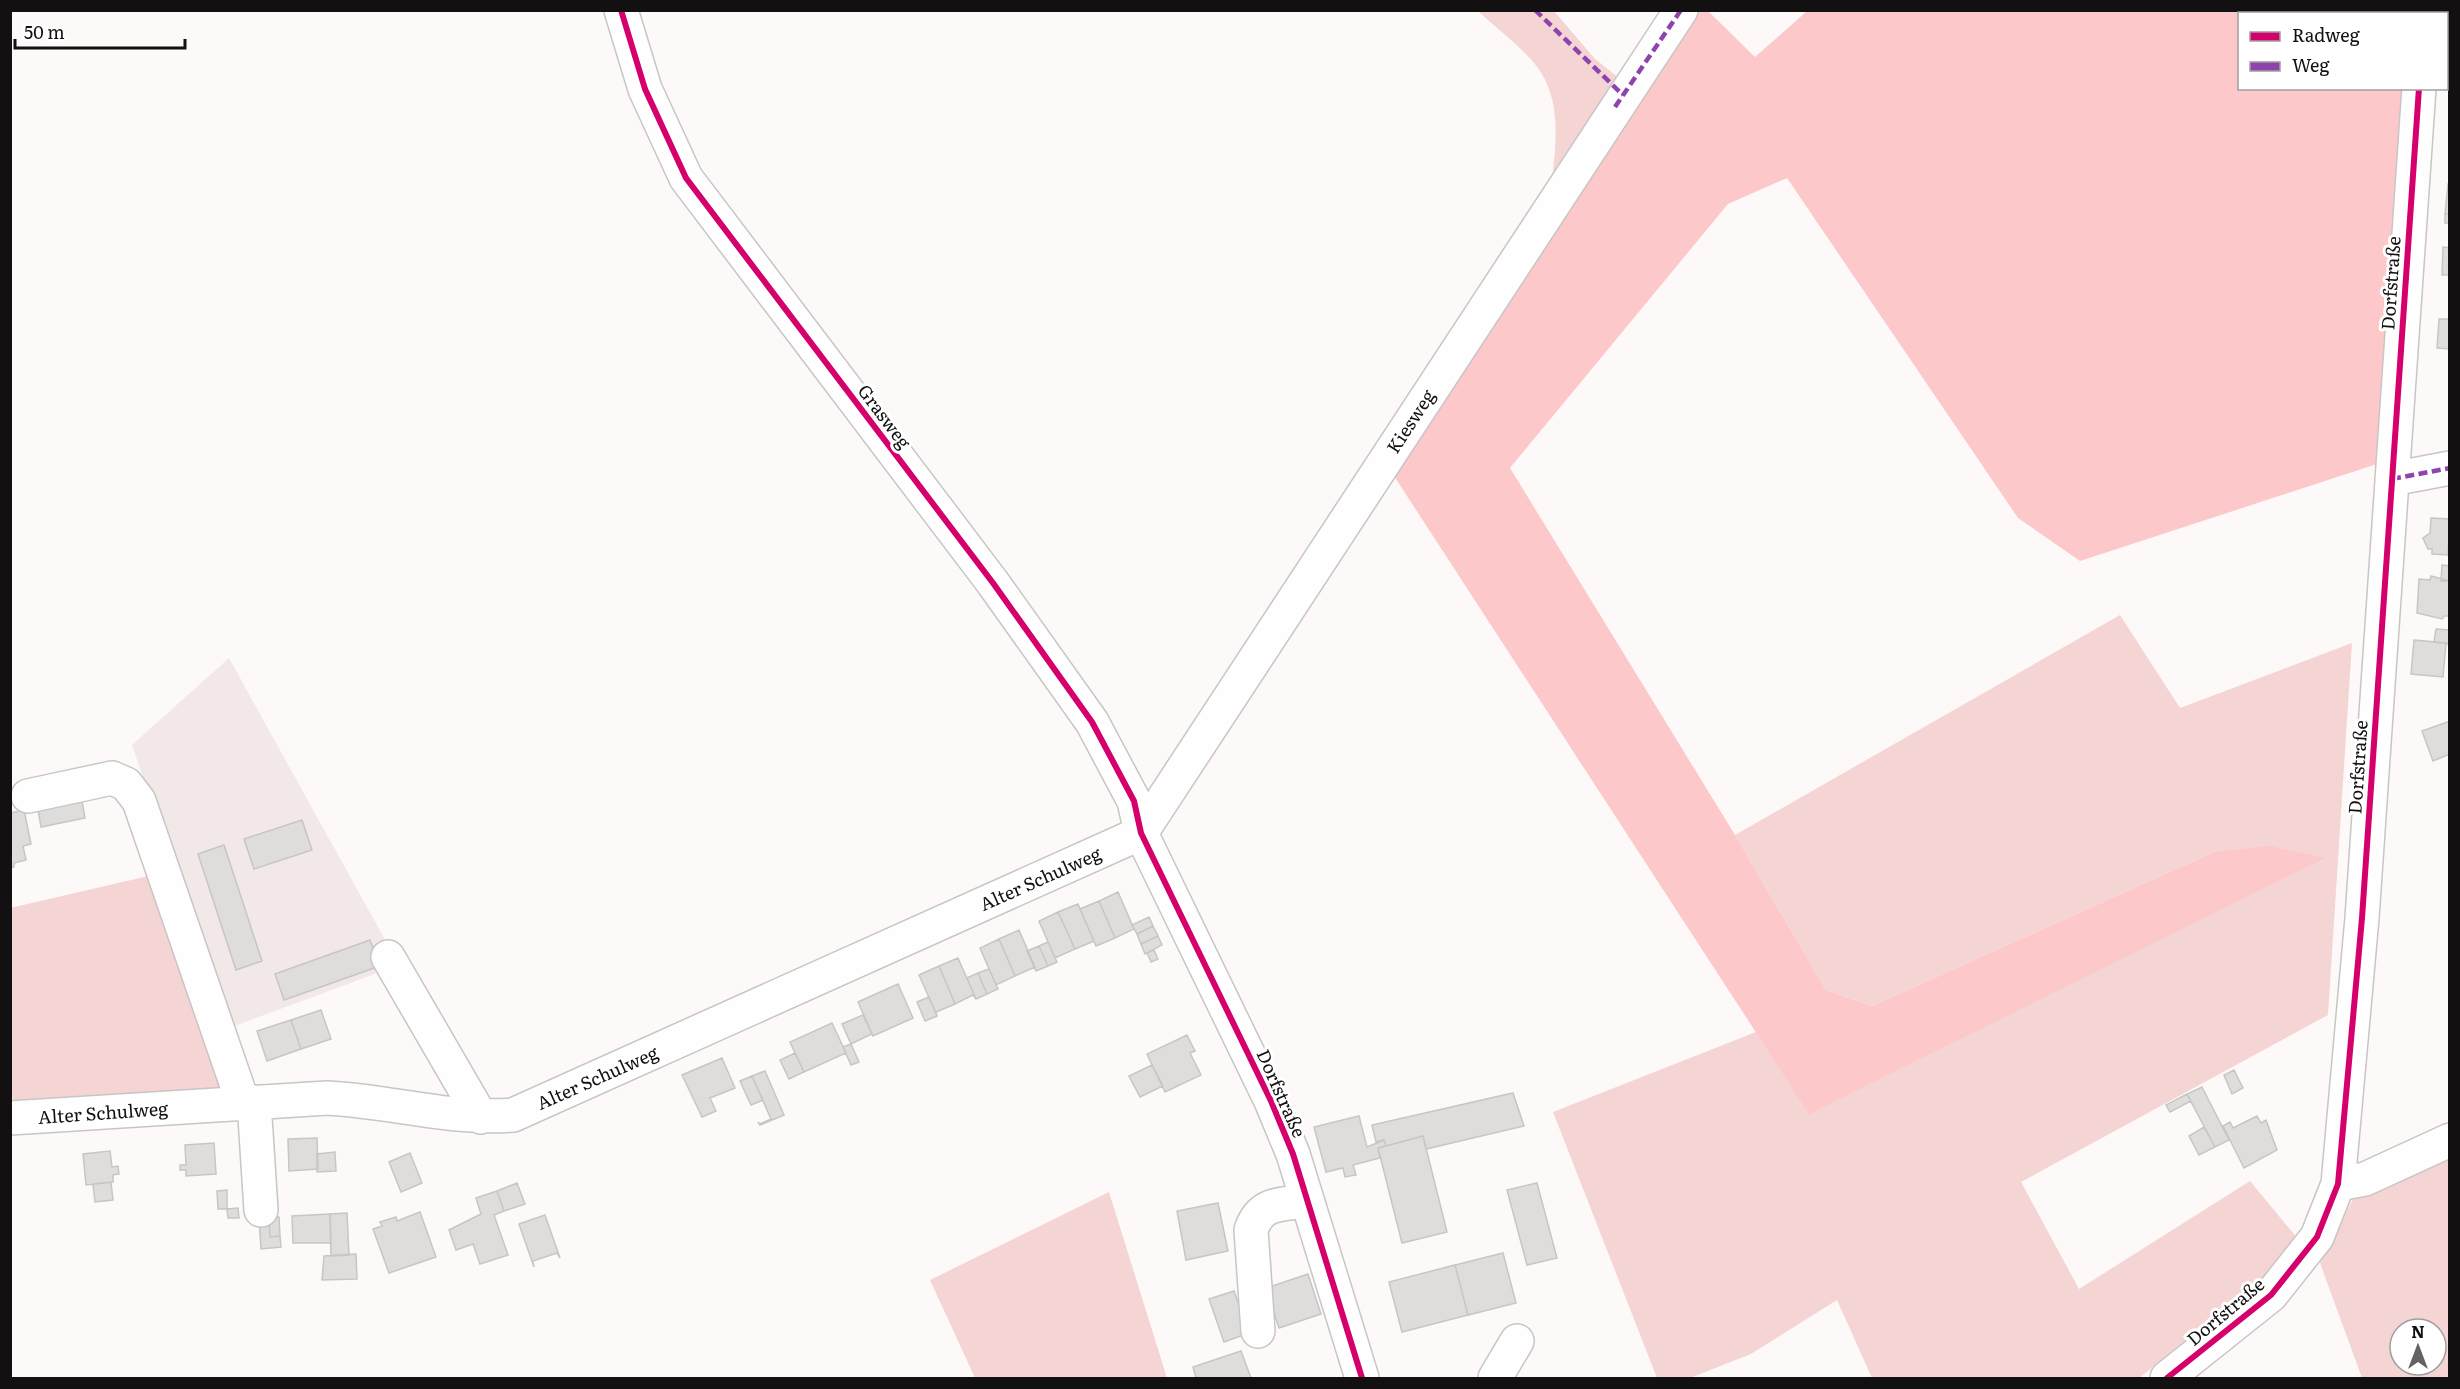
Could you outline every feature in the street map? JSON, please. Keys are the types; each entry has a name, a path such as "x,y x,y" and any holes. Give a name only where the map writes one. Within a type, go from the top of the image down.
{"street":[{"name":"Grasweg","path":"621,10 645,89 686,178 993,583 1092,722 1134,801 1141,833"},
{"name":"Kiesweg","path":"1141,833 1681,10"},
{"name":"Dorfstraße","path":"2167,1378 2271,1294 2317,1237 2338,1184 2362,918 2419,90"},
{"path":"2392,478 2450,468"},
{"path":"27,796 112,778 126,784 139,801 248,1102 261,1210"},
{"name":"Alter Schulweg","path":"10,1118 327,1098 372,1100 444,1114 481,1117 513,1115 1141,833"},
{"name":"Dorfstraße","path":"1141,833 1271,1101 1293,1154 1362,1378"},
{"path":"388,957 481,1117"},
{"path":"2338,1184 2365,1179 2450,1140"},
{"path":"1258,1331 1251,1230 1256,1217 1265,1208 1307,1201"},
{"path":"1495,1378 1517,1341"}],"shaded area":[{"path":"1478,11 1554,11 1595,59 1624,82 1550,194 1556,129 1552,97 1538,68 1525,53"},
{"path":"1697,11 1708,11 1755,57 1807,11 2409,11 2238,12 2238,90 2404,90 2377,464 2080,561 2018,518 1787,178 1728,204 1510,468 1735,835 1826,990 1872,1006 2214,852 2269,846 2325,858 1809,1114 1394,476"},
{"path":"2120,615 2180,708 2352,643 2328,1015 2021,1182 2079,1289 2250,1181 2298,1239 2253,1289 2139,1378 1872,1378 1837,1300 1751,1354 1690,1378 1657,1378 1553,1112 1756,1032 1810,1113 2214,852 1872,1006 1826,990 1735,835"},
{"path":"229,658 399,965 229,1028 132,745"},
{"path":"157,874 225,1091 14,1103 10,1091 10,908"},
{"path":"2450,1153 2449,1378 2362,1378 2320,1263 2355,1195"},
{"path":"1109,1192 1167,1378 975,1378 930,1280"}],"building":[{"path":"2448,184 2450,184 2450,214 2445,214"},
{"path":"2445,214 2450,214 2450,223 2445,223"},
{"path":"2443,247 2450,248 2450,275 2442,275"},
{"path":"2439,319 2450,319 2450,349 2437,348"},
{"path":"2431,518 2450,519 2448,555 2432,554 2432,549 2428,549 2423,538 2430,533"},
{"path":"2442,565 2450,566 2450,581 2441,581"},
{"path":"2431,576 2450,581 2450,616 2444,616 2442,619 2417,613 2419,579 2430,580"},
{"path":"2436,629 2450,630 2450,644 2434,642"},
{"path":"2414,640 2446,643 2443,677 2411,674"},
{"path":"2450,721 2450,754 2433,761 2422,731"},
{"path":"82,801 85,818 41,827 38,810"},
{"path":"24,810 31,844 23,846 26,860 14,863 14,867 10,868 10,813"},
{"path":"302,820 312,850 254,869 244,839"},
{"path":"224,845 262,961 236,970 198,854"},
{"path":"1118,892 1134,929 1115,938 1099,901"},
{"path":"1099,901 1115,938 1096,946 1080,909"},
{"path":"1078,904 1094,941 1075,949 1058,912"},
{"path":"1058,912 1075,949 1055,958 1039,921"},
{"path":"1149,917 1153,926 1137,934 1132,925"},
{"path":"1153,926 1158,936 1141,944 1137,934"},
{"path":"1019,930 1035,967 1015,976 999,939"},
{"path":"1158,936 1162,945 1145,954 1141,944"},
{"path":"999,939 1015,976 996,985 980,948"},
{"path":"370,940 380,966 284,1000 275,974"},
{"path":"1048,942 1057,962 1048,966 1039,946"},
{"path":"1039,946 1048,966 1036,971 1027,951"},
{"path":"1154,950 1158,959 1151,962 1147,953"},
{"path":"958,958 976,999 973,995 955,1004 939,966"},
{"path":"939,966 955,1004 936,1012 937,1016 919,975"},
{"path":"989,969 998,989 987,994 978,973"},
{"path":"978,973 987,994 976,999 967,978"},
{"path":"898,984 913,1018 873,1036 858,1002"},
{"path":"929,997 937,1016 925,1021 917,1002"},
{"path":"321,1010 331,1039 301,1049 291,1020"},
{"path":"863,1015 872,1034 851,1044 842,1024"},
{"path":"291,1020 301,1049 267,1061 257,1031"},
{"path":"832,1023 846,1053 804,1072 790,1042"},
{"path":"1187,1035 1195,1051 1190,1053 1201,1075 1165,1092 1147,1054"},
{"path":"851,1044 859,1062 851,1065 843,1047"},
{"path":"795,1053 804,1072 789,1079 780,1060"},
{"path":"722,1058 735,1088 710,1098 716,1111 702,1117 682,1075"},
{"path":"1152,1065 1163,1086 1140,1097 1129,1076"},
{"path":"2234,1070 2243,1088 2232,1094 2224,1075"},
{"path":"765,1071 784,1115 760,1125 758,1122 760,1124 771,1119 752,1076"},
{"path":"752,1076 763,1100 751,1105 740,1081"},
{"path":"2202,1087 2229,1140 2215,1147 2187,1094"},
{"path":"1513,1093 1524,1126 1426,1149 1423,1136 1386,1146 1384,1140 1376,1142 1372,1125"},
{"path":"2187,1094 2191,1101 2170,1112 2166,1105"},
{"path":"1359,1116 1367,1147 1384,1140 1386,1146 1378,1148 1380,1158 1353,1165 1356,1175 1345,1177 1343,1168 1326,1172 1314,1127"},
{"path":"2257,1116 2261,1123 2266,1120 2277,1150 2244,1168 2223,1126 2230,1122 2233,1128"},
{"path":"2204,1127 2215,1147 2199,1155 2189,1136"},
{"path":"1423,1136 1447,1232 1402,1243 1378,1148"},
{"path":"317,1138 318,1169 289,1171 288,1139"},
{"path":"214,1143 216,1174 186,1176 186,1170 180,1170 180,1165 186,1165 185,1145"},
{"path":"110,1151 112,1167 118,1166 119,1174 113,1175 113,1182 86,1185 83,1154"},
{"path":"335,1152 336,1171 317,1172 317,1154"},
{"path":"410,1153 422,1183 401,1192 389,1162"},
{"path":"111,1182 113,1200 95,1202 93,1184"},
{"path":"517,1183 525,1204 504,1211 497,1191"},
{"path":"1537,1183 1557,1258 1527,1265 1507,1190"},
{"path":"227,1190 227,1209 218,1209 217,1191"},
{"path":"497,1191 504,1211 494,1215 508,1255 480,1264 473,1244 456,1250 449,1230 481,1214 476,1198"},
{"path":"1218,1203 1228,1251 1186,1260 1177,1211"},
{"path":"238,1208 239,1218 228,1218 227,1209"},
{"path":"420,1212 436,1257 389,1273 373,1229 382,1226 380,1222 396,1217 397,1221"},
{"path":"347,1213 349,1255 331,1256 330,1214"},
{"path":"330,1214 331,1243 293,1243 292,1216"},
{"path":"545,1215 560,1258 557,1253 533,1261 534,1267 519,1224"},
{"path":"279,1217 280,1236 270,1237 269,1218"},
{"path":"259,1218 269,1218 270,1237 280,1236 281,1247 261,1249"},
{"path":"1503,1253 1516,1303 1468,1315 1455,1265"},
{"path":"356,1254 357,1279 322,1280 324,1256"},
{"path":"1455,1265 1468,1315 1402,1332 1389,1282"},
{"path":"1308,1274 1321,1314 1279,1328 1266,1288"},
{"path":"1234,1291 1249,1333 1224,1342 1209,1299"},
{"path":"1241,1351 1251,1378 1196,1378 1193,1367"}],"marked path":[{"path":"1535,10 1623,95"},
{"path":"1615,107 1681,10"},
{"path":"2392,479 2450,468"}],"cycle path":[{"path":"621,10 645,89 686,178 993,583 1092,722 1134,801 1141,833 1271,1101 1293,1154 1362,1378"},
{"path":"2167,1378 2271,1295 2317,1237 2338,1184 2362,918 2419,90"}]}
